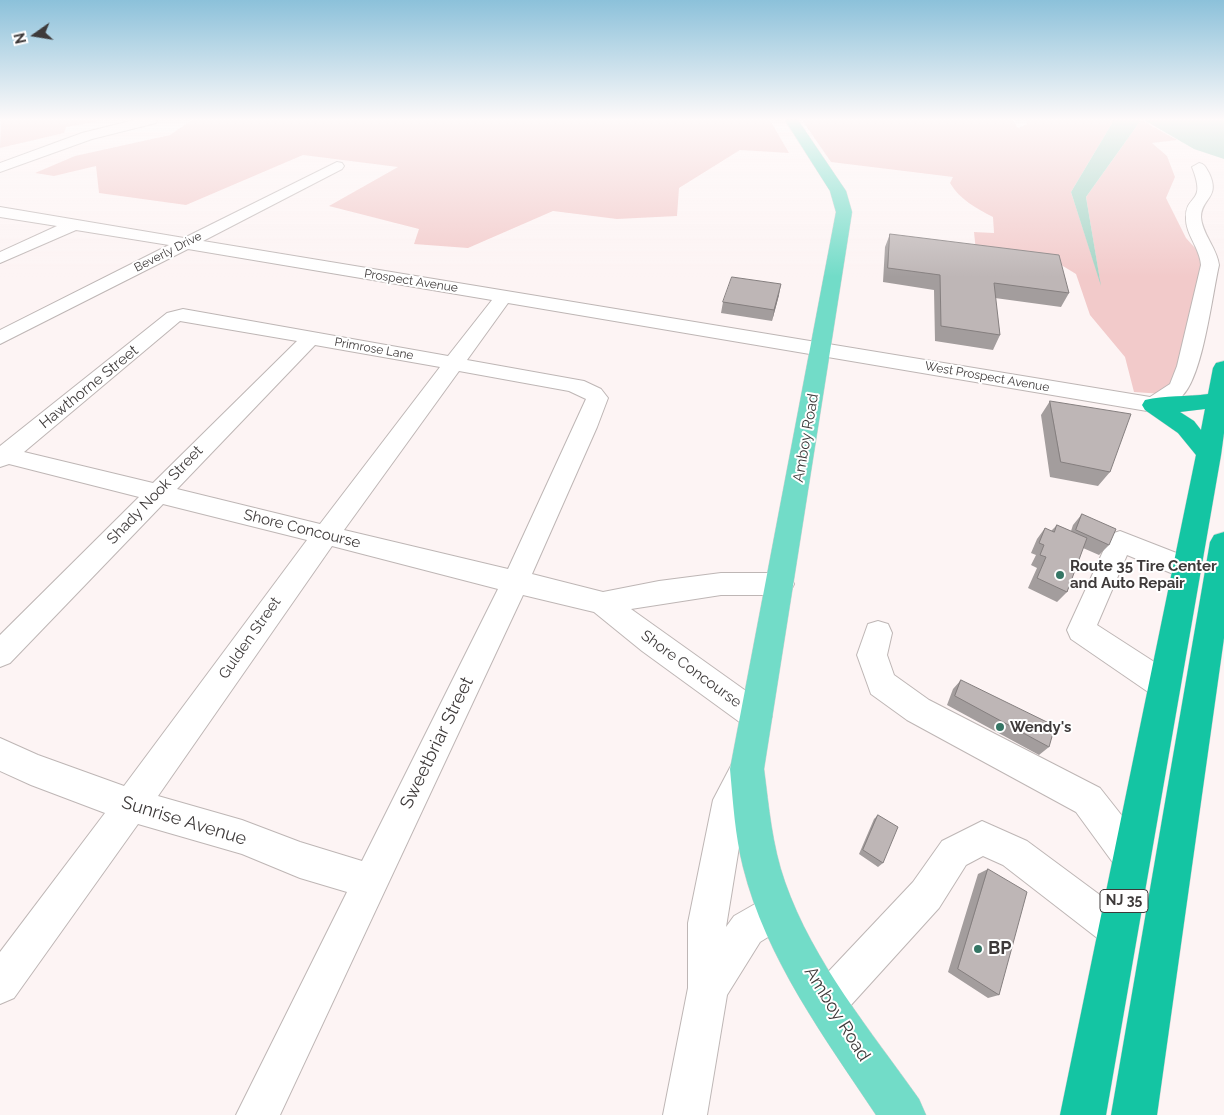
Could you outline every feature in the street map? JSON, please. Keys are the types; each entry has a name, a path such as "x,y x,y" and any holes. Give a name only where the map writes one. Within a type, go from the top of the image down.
{"highway":[{"name":"NJ 35","path":"1083,1115 1188,569 1220,399 1224,368"},
{"path":"1154,405 1186,405 1220,399"},
{"path":"1154,405 1186,427 1209,455"},
{"name":"NJ 35","path":"1134,1115 1224,542"}],"main road":[{"name":"Amboy Road","path":"825,172 838,191 844,212 748,769 757,846 765,880 776,911 827,1002 903,1115"}],"street":[{"name":"Beverly Drive","path":"0,338 325,172"},
{"path":"1154,405 1175,392 1180,385 1187,366 1210,265 1208,249 1194,221 1194,209 1204,198 1206,186 1201,172"},
{"name":"Prospect Avenue","path":"0,212 184,244 822,348"},
{"path":"0,258 73,225"},
{"name":"Gulden Street","path":"0,984 452,362 504,296"},
{"name":"Primrose Lane","path":"178,316 189,315 570,385"},
{"name":"Hawthorne Street","path":"2,456 178,316"},
{"path":"0,322 23,326"},
{"name":"Shady Nook Street","path":"0,654 157,492 311,338"},
{"name":"West Prospect Avenue","path":"822,348 1154,405"},
{"name":"Sweetbriar Street","path":"258,1115 514,582 597,401 594,393 570,385"},
{"name":"Shore Concourse","path":"2,456 157,492 514,582 565,592 603,604 652,642 756,716"},
{"path":"1165,686 1081,630 1120,540 1188,569"},
{"name":"Shore Concourse","path":"603,604 659,592 721,584 780,584"},
{"path":"878,633 872,655 882,684 918,710 1088,800 1132,858"},
{"name":"Sunrise Avenue","path":"0,754 31,769 121,802 242,837 300,860 370,881"},
{"name":"Amboy Road","path":"685,1115 708,988 706,923 730,800 748,769"},
{"path":"827,1002 926,895 954,852 982,838 1015,853 1118,931"},
{"name":"Amboy Road","path":"708,988 747,929 776,911"}],"shaded area":[{"path":"37,172 71,172 54,176 35,173"},
{"path":"97,172 263,172 186,205 99,193"},
{"path":"389,172 705,172 679,188 677,216 617,219 553,211 468,248 414,244 419,229 329,206"},
{"path":"913,172 1083,172 1071,192 1100,281 1086,197 1104,172 1173,172 1175,177 1166,198 1186,238 1205,259 1172,388 1163,394 1134,392 1125,357 1090,315 1076,274 1058,263 976,252 974,232 994,233 993,217 975,207 954,189 950,183 953,177"},
{"path":"1083,172 1104,172 1086,197 1101,286 1071,192"}],"building":[{"path":"890,234 1059,255 1069,293 994,283 1000,335 941,326 940,275 888,268"},
{"path":"732,277 781,284 774,310 723,302"},
{"path":"1050,401 1131,414 1110,472 1061,462"},
{"path":"1082,514 1116,529 1109,545 1076,530"},
{"path":"1057,525 1087,538 1067,592 1037,578 1046,557 1040,555 1044,545 1039,543 1045,528 1054,532"},
{"path":"961,680 1055,726 1049,747 955,696"},
{"path":"878,815 898,827 883,863 863,850"},
{"name":"BP","path":"988,869 1027,892 999,995 958,969"}],"place":[{"name":"Route 35 Tire Center and Auto Repair","path":"1060,575"},
{"name":"Wendy's","path":"1000,727"},
{"name":"BP","path":"978,949"}]}
